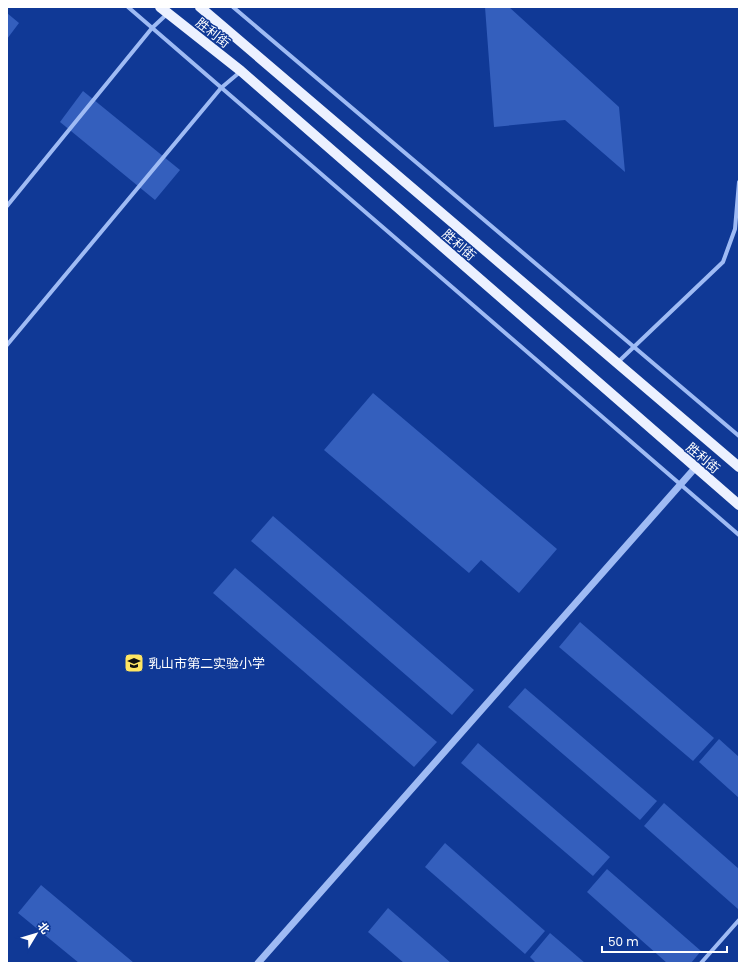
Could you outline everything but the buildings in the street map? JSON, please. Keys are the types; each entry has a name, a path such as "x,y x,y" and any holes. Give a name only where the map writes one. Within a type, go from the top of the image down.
{"main road":[{"name":"胜利街","path":"200,7 739,467"},
{"name":"胜利街","path":"164,10 241,71 739,505"}],"street":[{"path":"128,7 739,535"},
{"path":"233,7 739,436"},
{"path":"7,206 152,28 164,10"},
{"path":"7,345 221,88 241,71"},
{"path":"616,363 723,262 735,229 739,182"},
{"path":"258,963 681,486 695,468"},
{"path":"701,963 739,920"}],"place":[{"name":"乳山市第二实验小学","path":"134,663"}]}
